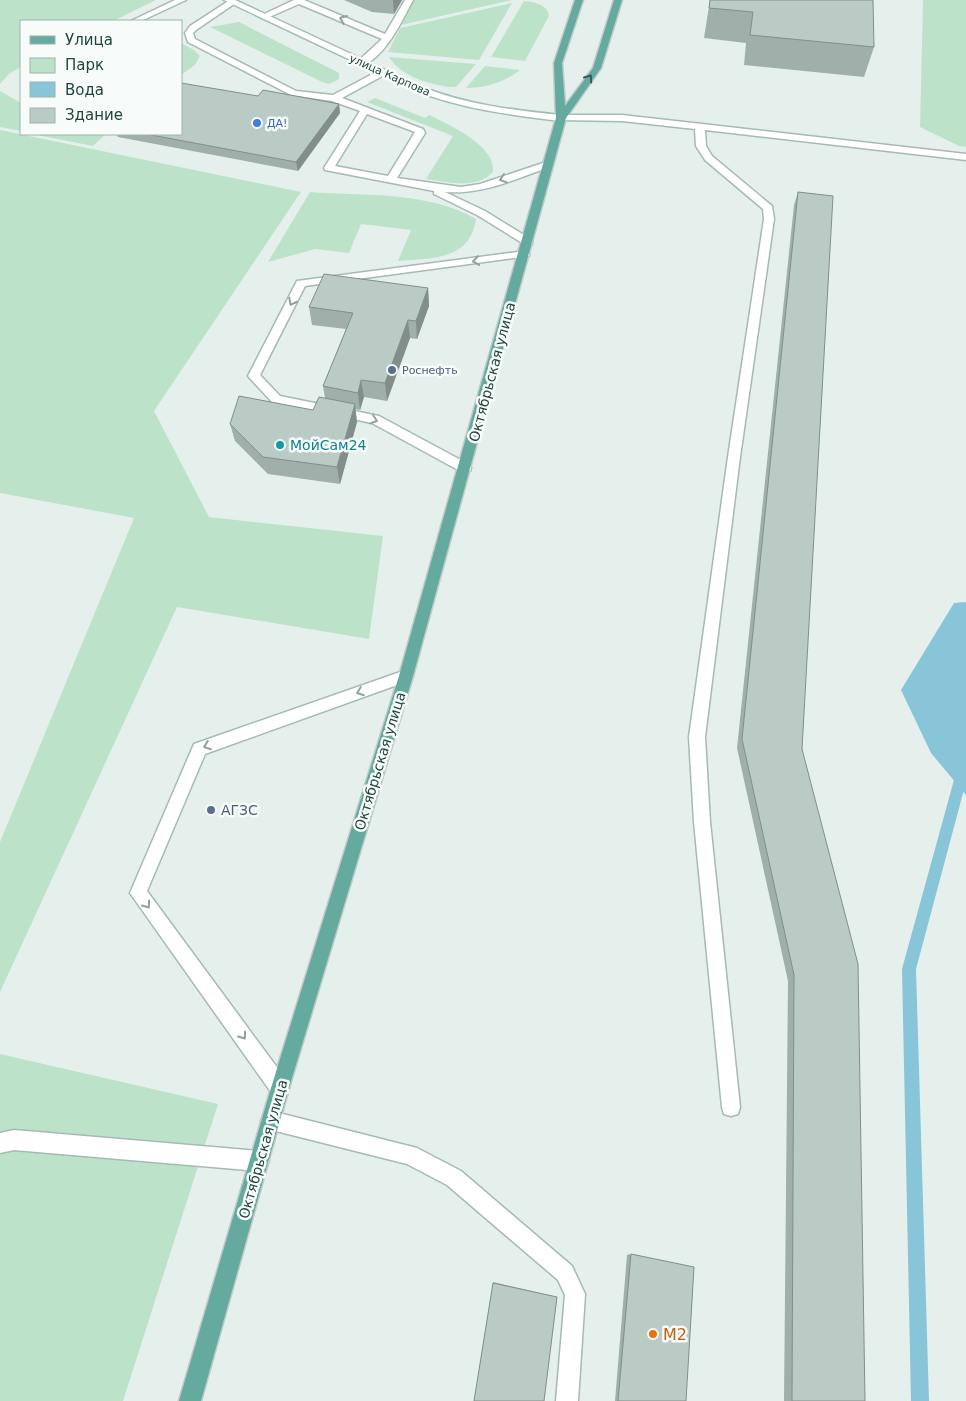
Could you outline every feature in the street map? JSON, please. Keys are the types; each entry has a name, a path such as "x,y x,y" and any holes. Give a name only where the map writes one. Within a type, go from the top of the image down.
{"main road":[{"path":"137,20 182,0"},
{"path":"264,16 299,0 388,38"},
{"path":"361,63 376,53 388,38 409,0"},
{"name":"Октябрьская улица","path":"190,1401 280,1088 406,676 466,468 561,118 558,63 579,0"},
{"name":"Октябрьская улица","path":"561,118 597,68 618,0"},
{"path":"231,1 193,28 189,33 191,40 294,93 334,98 421,132 392,180"},
{"name":"улица Карпова","path":"231,1 361,63 450,100 484,109 561,118 622,118 966,157"},
{"path":"334,98 383,72"},
{"path":"365,110 328,167 452,190 475,189 549,164"},
{"path":"700,126 701,146 708,158 762,201 768,208 770,219 733,467 697,737 702,822 731,1108"},
{"path":"428,186 480,213 528,242"},
{"path":"466,468 375,419 276,399 254,376 301,283 525,254"},
{"path":"280,1088 138,893 199,749 406,676"},
{"path":"271,1121 410,1155 454,1178 565,1273 575,1294 567,1401"},
{"path":"0,1143 14,1140 259,1161"}],"green space":[{"path":"0,0 156,0 115,20 20,20 20,68 9,74 0,84"},
{"path":"414,0 512,0 401,25"},
{"path":"923,0 966,0 966,147 959,146 920,127"},
{"path":"524,1 543,6 549,16 525,61 491,57"},
{"path":"512,3 479,60 388,52 400,28"},
{"path":"239,22 339,73 339,79 329,84 322,82 210,27"},
{"path":"182,44 194,50 200,56 195,65 182,74"},
{"path":"389,57 476,64 456,87 450,87 416,78 401,70"},
{"path":"485,66 520,70 495,84 466,88"},
{"path":"0,91 20,102 20,131 0,127"},
{"path":"375,98 425,118 429,115 459,130 480,145 487,153 492,162 493,172 486,178 470,183 452,183 426,179 453,136 367,102"},
{"path":"0,130 301,192 154,411 209,517 383,536 369,639 177,607 0,992 0,842 134,518 0,493"},
{"path":"37,135 105,135 93,146"},
{"path":"310,192 417,199 458,210 476,219 472,233 466,243 447,255 398,261 411,230 361,224 349,253 315,249 268,262"},
{"path":"0,1054 218,1104 123,1401 0,1401"}],"water":[{"path":"966,602 966,795 931,753 901,690 954,603"}],"building":[{"path":"710,0 873,0 874,47 750,35 753,12 709,8"},
{"name":"ДА!","path":"182,83 258,96 263,90 339,104 296,162 151,135 182,135"},
{"path":"798,192 833,196 802,749 858,964 865,1401 792,1401 794,975 742,739"},
{"path":"324,274 428,288 416,321 408,320 385,383 361,380 358,393 323,386 353,313 309,307"},
{"path":"239,396 313,410 319,397 355,404 337,467 263,457 230,424"},
{"name":"М2","path":"631,1254 694,1267 686,1401 618,1401"},
{"path":"493,1283 557,1297 544,1401 474,1401"}],"waterway":[{"path":"920,1401 909,969 966,758"}],"place":[{"name":"ДА!","path":"257,123"},
{"name":"Роснефть","path":"392,370"},
{"name":"МойСам24","path":"280,445"},
{"name":"АГЗС","path":"211,810"},
{"name":"М2","path":"653,1334"}]}
